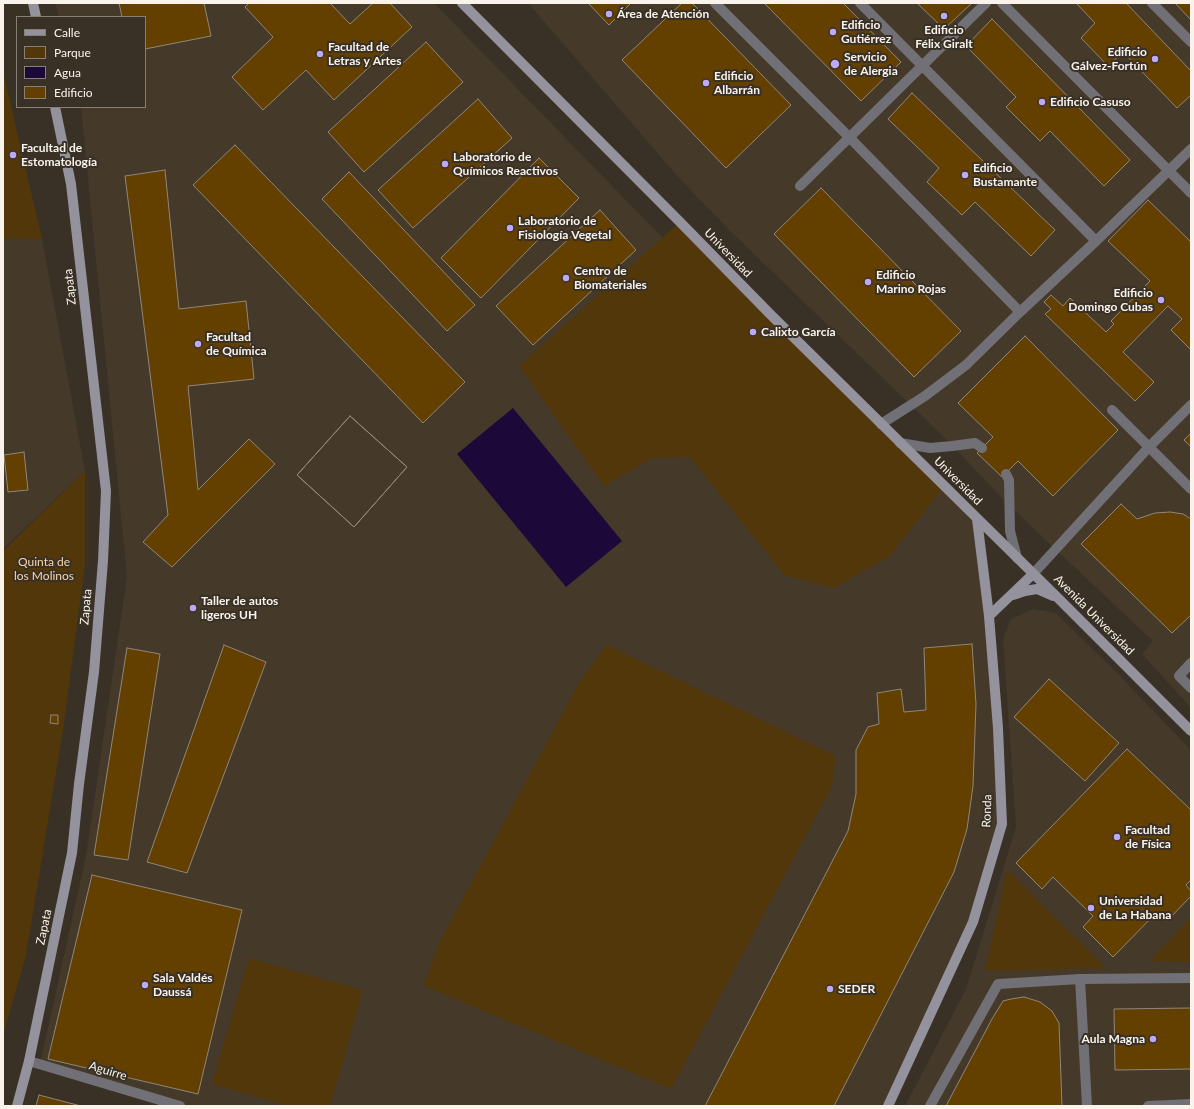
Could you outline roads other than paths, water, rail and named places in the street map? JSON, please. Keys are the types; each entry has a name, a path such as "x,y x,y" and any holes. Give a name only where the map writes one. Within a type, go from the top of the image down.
{"main road":[{"path":"33,3 36,16"},
{"name":"Universidad","path":"462,3 770,314 978,519"},
{"name":"Zapata","path":"17,1106 29,1061 72,853 79,784 94,672 104,561 106,490 71,184 55,108"},
{"name":"Avenida Universidad","path":"978,519 1191,731"},
{"name":"Ronda","path":"888,1106 973,922 1002,824 998,728 989,616 978,519"},
{"path":"989,616 1033,574"},
{"path":"1009,596 1037,589 1058,598"}],"street":[{"path":"715,3 850,138 1020,312"},
{"path":"860,3 1096,241"},
{"path":"800,186 986,3"},
{"path":"1002,3 1191,193"},
{"path":"1152,3 1191,42"},
{"path":"881,424 926,396 966,365 1191,149"},
{"path":"1033,574 1150,447 1191,405"},
{"path":"1112,410 1191,489"},
{"path":"900,443 930,448 975,443 982,448"},
{"path":"1006,474 1010,480 1010,531 1017,558"},
{"path":"1191,663 1178,676 1191,688"},
{"path":"930,1106 998,984 1080,979 1191,978"},
{"path":"1080,979 1087,1106"},
{"name":"Aguirre","path":"29,1061 180,1106"},
{"path":"1148,1106 1191,1104"}],"water":[{"path":"513,408 622,541 566,587 457,454"}],"place":[{"name":"Área de Atención","path":"609,14"},
{"name":"Edificio Félix Giralt","path":"944,16"},
{"name":"Edificio Gutiérrez","path":"833,32"},
{"name":"Facultad de Letras y Artes","path":"320,54"},
{"name":"Edificio Gálvez-Fortún","path":"1155,59"},
{"name":"Servicio de Alergia","path":"835,64"},
{"name":"Edificio Albarrán","path":"706,83"},
{"name":"Edificio Casuso","path":"1042,102"},
{"name":"Facultad de Estomatología","path":"13,155"},
{"name":"Laboratorio de Químicos Reactivos","path":"445,164"},
{"name":"Edificio Bustamante","path":"965,175"},
{"name":"Laboratorio de Fisiología Vegetal","path":"510,228"},
{"name":"Centro de Biomateriales","path":"566,278"},
{"name":"Edificio Marino Rojas","path":"868,282"},
{"name":"Edificio Domingo Cubas","path":"1161,300"},
{"name":"Calixto García","path":"753,332"},
{"name":"Facultad de Química","path":"198,344"},
{"name":"Taller de autos ligeros UH","path":"193,608"},
{"name":"Facultad de Física","path":"1117,837"},
{"name":"Universidad de La Habana","path":"1091,908"},
{"name":"Sala Valdés Daussá","path":"145,985"},
{"name":"SEDER","path":"830,989"},
{"name":"Aula Magna","path":"1153,1039"}],"park label":[{"name":"Quinta de los Molinos","path":"44,569"}]}
